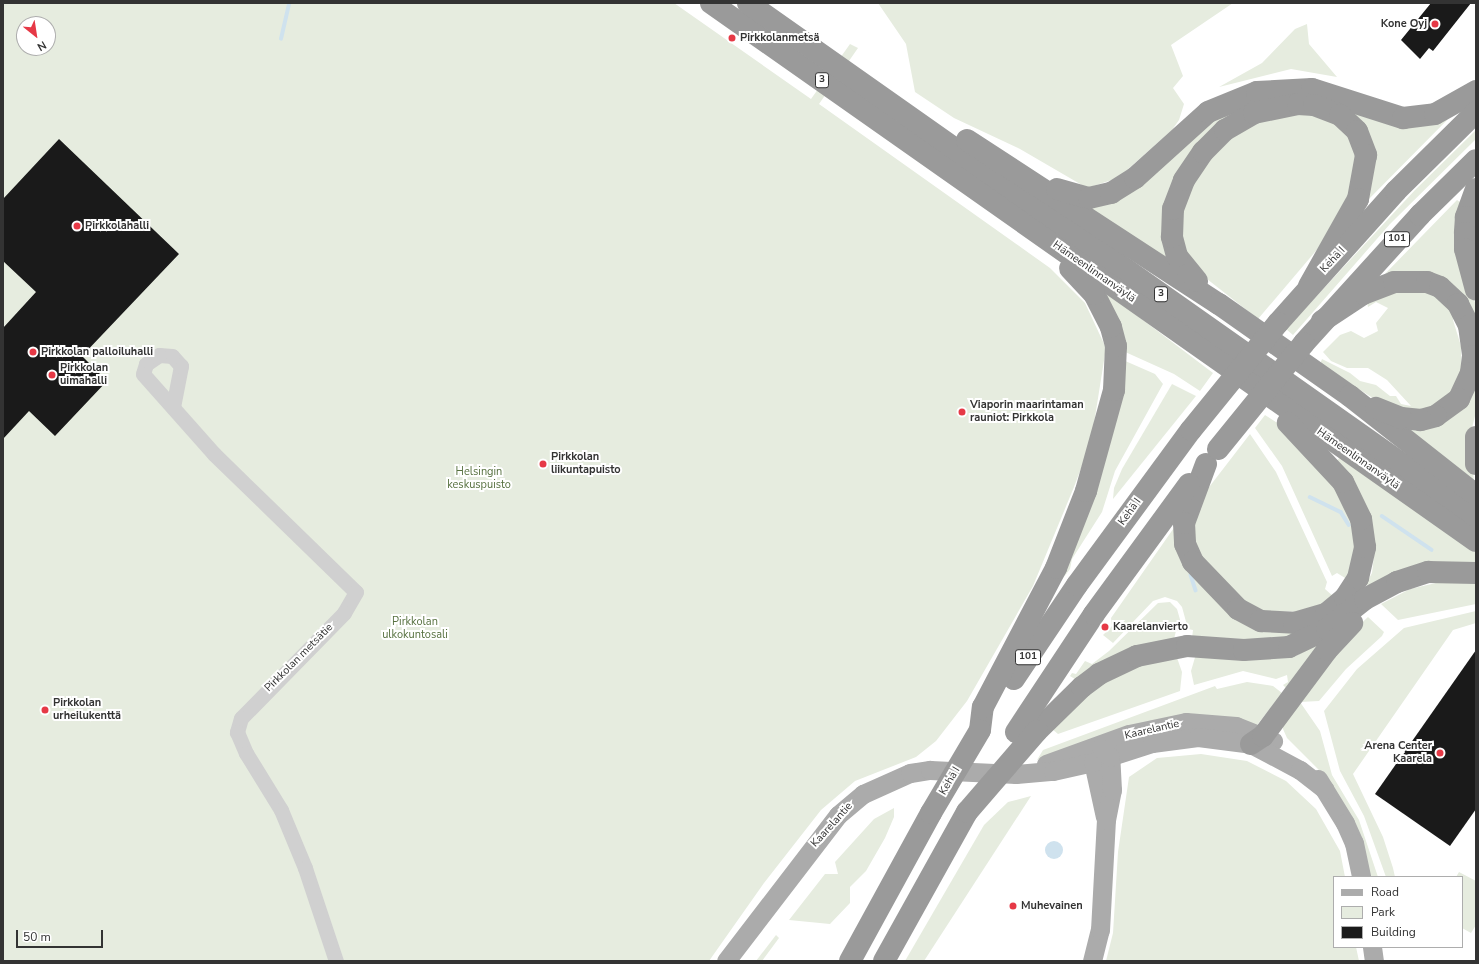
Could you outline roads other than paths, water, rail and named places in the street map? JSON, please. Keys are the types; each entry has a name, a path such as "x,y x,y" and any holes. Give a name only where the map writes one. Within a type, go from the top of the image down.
{"highway":[{"name":"Hämeenlinnanväylä","path":"711,3 1476,541"},
{"name":"Hämeenlinnanväylä","path":"748,3 1476,516"},
{"path":"847,72 1006,164 1065,194 1089,198 1111,192 1135,178 1208,112 1257,92 1312,89 1403,118 1435,114 1476,91"},
{"path":"1219,304 1177,256 1171,224 1177,193 1194,164 1214,139 1254,113 1282,106 1314,105 1340,115 1357,131 1366,155 1358,199 1309,286"},
{"name":"Kehä I","path":"850,961 931,813 980,730 1077,585 1191,430 1309,286 1396,191 1476,112"},
{"name":"101","path":"884,961 966,812 1026,732 1094,614 1212,456 1322,321 1420,215 1476,160"},
{"path":"1006,164 1219,304 1350,396 1476,495"},
{"path":"1476,189 1466,217 1465,233 1466,249 1476,290"},
{"path":"980,730 983,707 1056,568 1086,490 1114,390 1116,368 1111,327 1094,294 1079,276 983,195"},
{"path":"1322,321 1380,286 1410,280 1440,287 1458,304 1469,326 1473,356 1466,387 1459,399 1436,416 1422,420 1401,418 1350,396"},
{"path":"1212,456 1185,515 1183,534 1193,562 1218,589 1238,609 1273,624 1315,619 1345,598 1358,578 1362,566 1365,547 1361,519 1343,482 1301,434 1280,417 1266,394"},
{"path":"1476,437 1476,464"},
{"path":"1026,732 1099,674 1136,656 1186,646 1244,650 1289,647 1327,629 1365,599 1397,582 1428,572 1476,573"},
{"path":"1257,740 1327,650 1384,589"}],"main road":[{"name":"Kaarelantie","path":"726,961 825,830 863,794 887,781 930,770 1016,774 1034,771 1052,759 1100,755 1175,738 1198,737 1257,740 1324,789 1351,836 1361,876"},
{"path":"1092,961 1100,930 1106,820 1100,755"},
{"path":"1372,948 1374,961"}],"street":[{"name":"Pirkkolan metsätie","path":"173,407 214,454 356,592 344,613 241,718 237,732 246,753 281,810 336,961"}],"water":[{"path":"1050,841 1058,841 1063,846 1061,857 1058,859 1050,859 1045,854 1045,846"}],"waterway":[{"path":"281,39 289,3"},
{"path":"1310,497 1341,512 1349,525"},
{"path":"1382,516 1432,550"},
{"path":"1191,575 1196,590"}],"place":[{"name":"Kone Oyj","path":"1435,24"},
{"name":"Pirkkolanmetsä","path":"732,38"},
{"name":"Pirkkolahalli","path":"77,226"},
{"name":"Pirkkolan palloiluhalli","path":"33,352"},
{"name":"Pirkkolan uimahalli","path":"52,375"},
{"name":"Viaporin maarintaman rauniot: Pirkkola","path":"962,412"},
{"name":"Pirkkolan liikuntapuisto","path":"543,464"},
{"name":"Kaarelanvierto","path":"1105,627"},
{"name":"Pirkkolan urheilukenttä","path":"45,710"},
{"name":"Arena Center Kaarela","path":"1440,753"},
{"name":"Muhevainen","path":"1013,906"}],"park label":[{"name":"Helsingin keskuspuisto","path":"479,479"},
{"name":"Pirkkolan ulkokuntosali","path":"415,629"}]}
